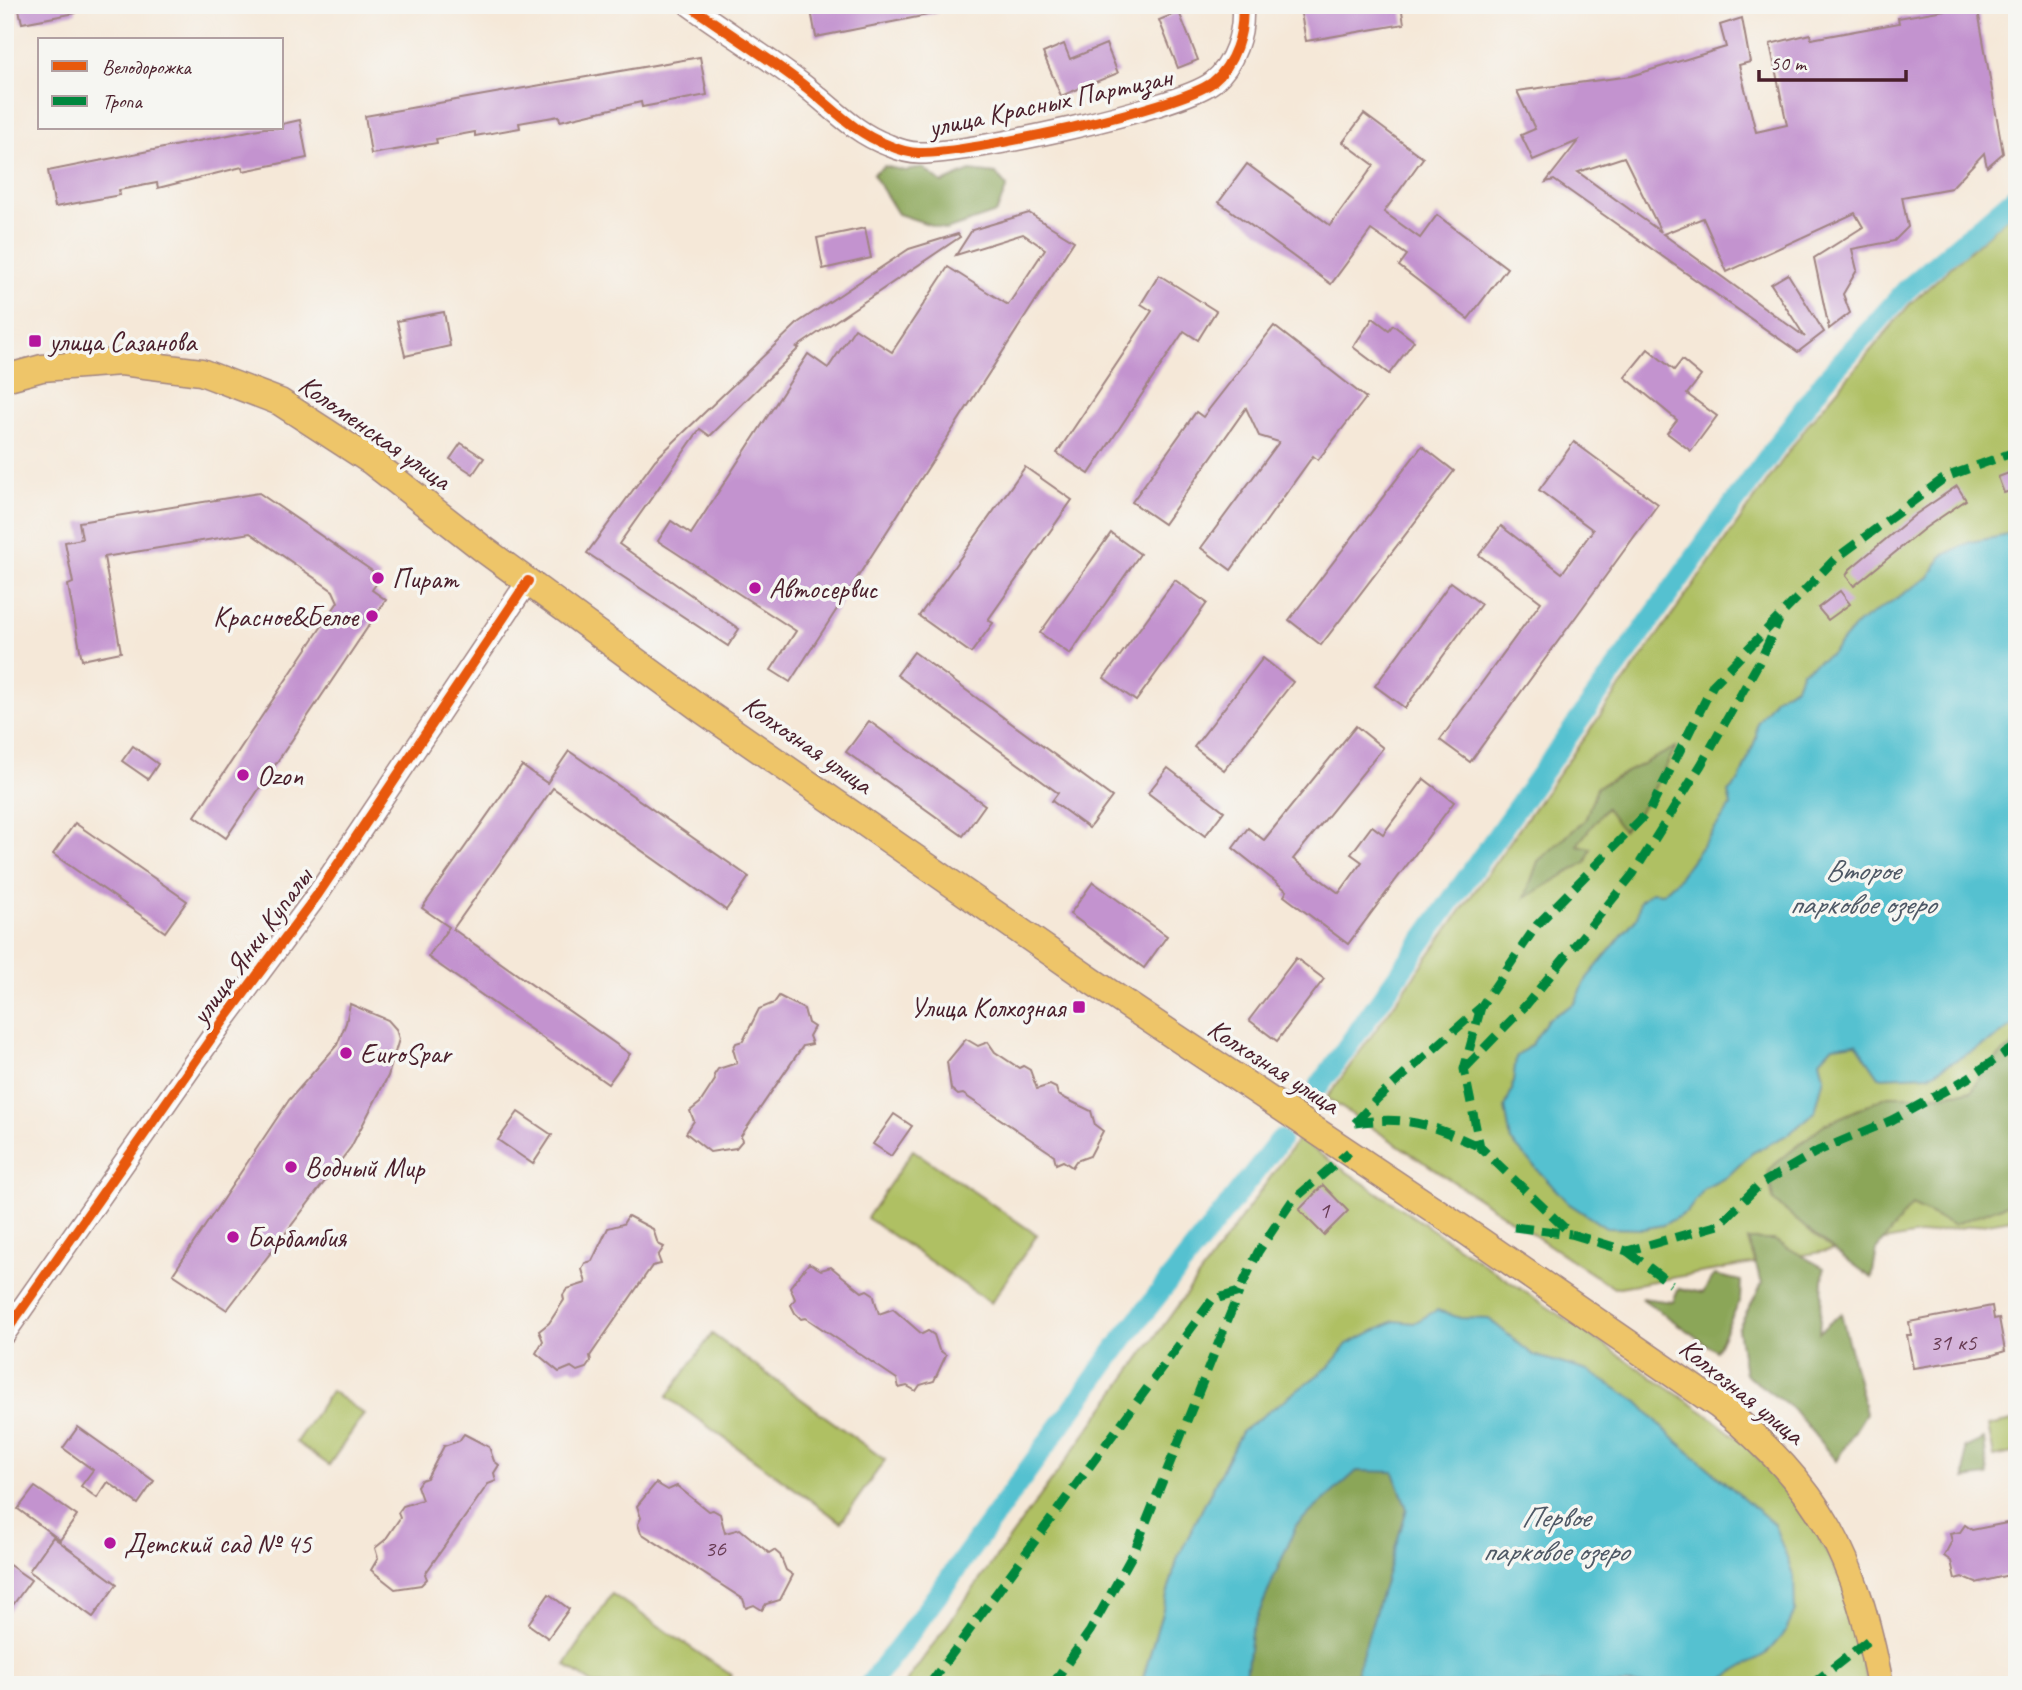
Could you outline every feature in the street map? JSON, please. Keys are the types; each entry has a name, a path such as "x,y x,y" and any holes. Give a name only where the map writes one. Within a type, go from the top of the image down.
{"main road":[{"name":"Коломенская улица","path":"5,378 42,368 121,362 201,372 280,402 371,461 528,581"},
{"name":"Колхозная улица","path":"528,581 701,709 1267,1099 1707,1397 1756,1436 1791,1471 1842,1550 1858,1590 1880,1685"}],"street":[{"name":"улица Красных Партизан","path":"688,5 801,83 860,134 917,153 951,150 1076,125 1195,94 1215,80 1229,63 1237,46 1242,5"},
{"name":"улица Янки Купалы","path":"5,1333 225,1020 318,894 528,581"}],"green space":[{"path":"884,166 906,171 922,167 942,183 970,171 996,174 1007,187 996,213 946,230 898,214 873,174"},
{"path":"2017,208 2017,1218 1614,1288 1327,1098 1809,423 1910,304"},
{"path":"1676,747 1647,802 1623,831 1606,808 1577,845 1591,848 1586,862 1525,898 1538,861 1585,820 1597,787"},
{"path":"2017,1042 2017,1200 1953,1225 1912,1205 1877,1249 1872,1278 1815,1236 1773,1200 1768,1170 1823,1125 1888,1096 1928,1096 1972,1091 1985,1068"},
{"path":"1298,1139 1705,1413 1742,1442 1778,1478 1808,1516 1845,1588 1868,1685 904,1685"},
{"path":"913,1150 1037,1235 991,1303 867,1218"},
{"path":"1748,1240 1774,1240 1824,1268 1819,1332 1841,1313 1866,1413 1836,1461 1794,1410 1745,1374 1738,1329 1762,1284"},
{"path":"1714,1275 1741,1281 1740,1300 1716,1351 1641,1298 1673,1302 1679,1288 1703,1293"},
{"path":"712,1334 885,1460 841,1522 667,1397"},
{"path":"331,1391 364,1414 329,1465 296,1442"},
{"path":"2017,1420 2017,1452 1994,1457 1988,1426"},
{"path":"1984,1439 1988,1476 1965,1479 1965,1448"},
{"path":"1356,1471 1394,1471 1407,1509 1353,1685 1245,1685 1251,1632 1296,1525"},
{"path":"612,1594 731,1675 724,1685 595,1685 565,1665"}],"water":[{"name":"Второе парковое озеро","path":"2017,529 2017,1022 1996,1038 1929,1075 1879,1077 1856,1043 1833,1046 1820,1060 1824,1077 1815,1112 1789,1134 1752,1153 1727,1177 1705,1188 1687,1212 1663,1225 1643,1229 1606,1228 1568,1203 1511,1141 1505,1107 1512,1090 1516,1057 1532,1044 1548,1019 1575,1003 1587,978 1637,917 1640,901 1651,892 1663,893 1677,880 1731,806 1728,792 1739,781 1756,738 1757,723 1776,697 1796,686 1802,671 1832,653 1857,624 1929,577 1942,556 1970,542 2003,536"},
{"name":"Первое парковое озеро","path":"1437,1310 1460,1318 1489,1319 1533,1355 1588,1371 1638,1402 1672,1437 1774,1524 1794,1577 1795,1611 1786,1631 1767,1653 1720,1680 1704,1685 1353,1685 1407,1509 1394,1472 1357,1471 1296,1525 1251,1632 1245,1685 1141,1685 1178,1557 1241,1432 1330,1366 1347,1344 1394,1321 1414,1323"}],"building":[{"path":"18,5 75,5 76,13 22,23"},
{"path":"810,5 937,5 938,13 816,37"},
{"path":"1316,5 1401,5 1404,24 1306,41 1300,8"},
{"path":"1956,5 1977,5 2003,153 1987,167 1984,153 1951,188 1902,197 1908,227 1894,241 1852,249 1857,270 1843,294 1850,313 1829,329 1814,258 1863,227 1855,213 1727,272 1703,218 1663,234 1805,337 1771,284 1788,274 1824,332 1798,352 1554,180 1546,182 1578,141 1533,160 1521,135 1535,129 1517,91 1631,76 1726,47 1720,25 1742,18 1750,62 1739,65 1756,132 1787,125 1770,44 1810,34 1811,39 1899,23 1898,18 1956,8","holes":["1624,157 1661,232 1578,172"]},
{"path":"1179,12 1198,60 1178,68 1159,20"},
{"path":"1064,44 1070,59 1106,44 1118,73 1061,96 1043,53"},
{"path":"700,57 707,95 642,107 641,102 560,121 559,116 519,123 520,128 475,136 475,132 436,139 437,143 371,154 365,116"},
{"path":"1364,114 1423,158 1384,212 1420,238 1437,215 1507,268 1468,319 1399,266 1407,255 1371,230 1331,284 1219,202 1247,164 1330,225 1374,165 1343,142"},
{"path":"300,120 307,158 243,171 242,167 158,188 157,183 119,190 120,195 55,207 48,171 254,130 284,130 284,124"},
{"path":"1029,213 1074,241 790,682 771,670 796,631 658,541 671,521 691,534 808,354 828,368 855,328 892,352 948,267 1008,305 1045,249 1023,234 956,255 972,230"},
{"path":"865,228 871,258 823,269 817,238"},
{"path":"958,234 960,237 797,347 799,348 710,436 700,429 619,544 739,629 728,646 587,553 655,460 799,322 909,249"},
{"path":"1159,275 1216,311 1198,340 1184,331 1089,474 1057,453 1152,311 1141,304"},
{"path":"444,312 450,346 405,356 397,321"},
{"path":"1373,318 1389,330 1393,325 1414,341 1389,374 1353,347"},
{"path":"1274,326 1366,398 1318,460 1313,456 1231,570 1201,548 1279,442 1259,436 1246,408 1164,524 1132,502 1196,412 1203,417"},
{"path":"1648,349 1674,370 1682,360 1701,376 1687,394 1717,416 1691,451 1667,433 1677,420 1625,377"},
{"path":"1574,442 1658,504 1470,762 1440,740 1541,602 1479,555 1501,526 1562,573 1593,530 1539,490"},
{"path":"461,443 484,458 473,474 450,459"},
{"path":"1422,446 1454,471 1321,645 1289,620"},
{"path":"1025,467 1072,500 988,620 993,623 971,653 919,616"},
{"path":"2017,470 2017,489 2004,493 1998,477"},
{"path":"1957,486 1966,500 1925,528 1854,586 1846,576 1850,569 1916,514"},
{"path":"259,493 381,577 372,590 386,600 226,838 195,816 338,602 333,591 250,533 104,557 121,652 82,660 68,585 73,583 65,542 82,539 79,522"},
{"path":"1111,533 1140,554 1070,654 1040,633"},
{"path":"1175,580 1207,603 1136,701 1104,678"},
{"path":"1451,582 1481,604 1405,708 1375,686"},
{"path":"1840,591 1850,604 1828,620 1818,608"},
{"path":"914,652 1112,797 1089,828 1052,801 1058,793 897,675"},
{"path":"1263,658 1293,682 1224,770 1194,747"},
{"path":"869,721 985,805 963,836 846,752"},
{"path":"1356,726 1383,748 1293,859 1339,893 1362,862 1351,854 1372,826 1383,834 1424,779 1454,802 1348,944 1284,896 1287,891 1233,848 1248,828 1264,840"},
{"path":"133,746 158,764 148,779 122,761"},
{"path":"569,751 749,877 726,910 553,788 453,929 630,1054 608,1084 428,957 449,927 422,908 522,766 547,783"},
{"path":"1168,768 1224,811 1205,836 1148,793"},
{"path":"75,823 187,901 165,932 53,854"},
{"path":"1093,882 1167,936 1144,968 1070,914"},
{"path":"1296,958 1324,979 1277,1041 1249,1020"},
{"path":"779,996 804,1009 808,1023 814,1027 809,1036 812,1044 803,1046 741,1136 742,1141 736,1148 710,1152 686,1133 694,1121 690,1111 700,1103 715,1080 714,1075 718,1069 737,1063 733,1049 736,1043 743,1041 759,1009 774,1003"},
{"name":"Водный Мир","path":"350,1004 388,1020 396,1029 399,1039 388,1076 351,1147 227,1310 173,1274 289,1100 337,1045"},
{"path":"966,1039 978,1046 988,1042 995,1052 1019,1068 1023,1066 1030,1070 1037,1089 1050,1085 1056,1088 1058,1095 1091,1111 1095,1125 1103,1131 1090,1156 1076,1161 1072,1167 1063,1161 1056,1164 1054,1155 963,1094 958,1095 951,1089 947,1062"},
{"path":"518,1112 552,1135 533,1164 498,1140"},
{"path":"894,1114 912,1126 891,1156 873,1144"},
{"path":"1323,1185 1348,1211 1324,1235 1299,1210"},
{"path":"628,1216 653,1229 658,1244 664,1247 658,1256 661,1264 652,1266 590,1356 591,1361 586,1368 577,1371 571,1367 559,1372 536,1353 543,1341 539,1331 549,1323 564,1300 563,1295 567,1289 586,1283 582,1269 585,1263 592,1261 608,1228 623,1224"},
{"path":"809,1263 821,1270 831,1267 862,1292 867,1290 873,1294 879,1314 893,1309 922,1334 928,1331 934,1335 939,1350 946,1355 934,1381 920,1385 916,1391 907,1386 899,1388 897,1379 806,1318 801,1319 791,1305 795,1299 790,1287"},
{"path":"1992,1306 1994,1319 1999,1318 2005,1351 1990,1356 1913,1368 1907,1335 1911,1335 1909,1322"},
{"path":"78,1427 154,1481 138,1504 108,1482 97,1498 81,1486 93,1470 63,1448"},
{"path":"464,1434 489,1447 494,1461 499,1465 494,1473 496,1481 488,1484 425,1574 427,1579 421,1585 395,1589 371,1570 378,1558 375,1548 385,1540 400,1518 398,1513 403,1506 422,1500 417,1486 421,1480 427,1478 444,1446 459,1441"},
{"path":"656,1483 668,1490 677,1486 708,1511 713,1510 720,1514 725,1533 740,1529 769,1553 774,1550 780,1555 786,1570 793,1575 780,1600 766,1604 762,1610 754,1605 746,1608 743,1599 641,1533 638,1524 641,1518 637,1506"},
{"path":"35,1487 77,1516 60,1540 18,1509"},
{"path":"2017,1521 2017,1573 1976,1583 1962,1577 1955,1579 1951,1561 1944,1556 1952,1541 1950,1534 1960,1532 1965,1525 1972,1530"},
{"path":"53,1537 117,1584 93,1617 29,1571"},
{"path":"5,1562 31,1580 5,1616"},
{"path":"549,1594 569,1609 548,1638 528,1624"}],"waterway":[{"path":"1320,1085 1718,525 1824,381 1906,290 2017,195"},
{"path":"869,1685 1123,1339 1280,1140"}],"marked path":[{"path":"1355,1123 1377,1099 1481,1007 1537,925 1650,810 1713,685 1835,559 1946,477 2017,451"},
{"path":"1465,1068 1527,1004 1633,874 1701,765 1762,657 1779,620"},
{"path":"1481,1007 1464,1069 1480,1147 1571,1234 1627,1251 1719,1225 1759,1185 1818,1151 1892,1120 1968,1078 2017,1045"},
{"path":"1355,1123 1406,1121 1448,1133 1480,1147"},
{"path":"929,1685 1212,1300 1239,1292 1258,1252 1292,1201 1349,1152"},
{"path":"1514,1227 1571,1234"},
{"path":"1627,1251 1671,1284"},
{"path":"1052,1685 1090,1631 1134,1552 1239,1292"},
{"path":"1811,1685 1871,1638"}],"cycle path":[{"path":"689,5 813,92 864,134 895,148 919,153 980,146 1071,128 1159,105 1192,93 1213,82 1227,67 1240,37 1242,5"},
{"path":"5,1333 224,1020 318,894 528,581"}],"place":[{"name":"улица Сазанова","path":"35,341"},
{"name":"Пират","path":"378,578"},
{"name":"Автосервис","path":"755,588"},
{"name":"Красное&Белое","path":"372,616"},
{"name":"Ozon","path":"243,775"},
{"name":"Улица Колхозная","path":"1079,1007"},
{"name":"EuroSpar","path":"346,1053"},
{"name":"Водный Мир","path":"291,1167"},
{"name":"Барбамбия","path":"233,1237"},
{"name":"Детский сад № 45","path":"110,1543"}]}
